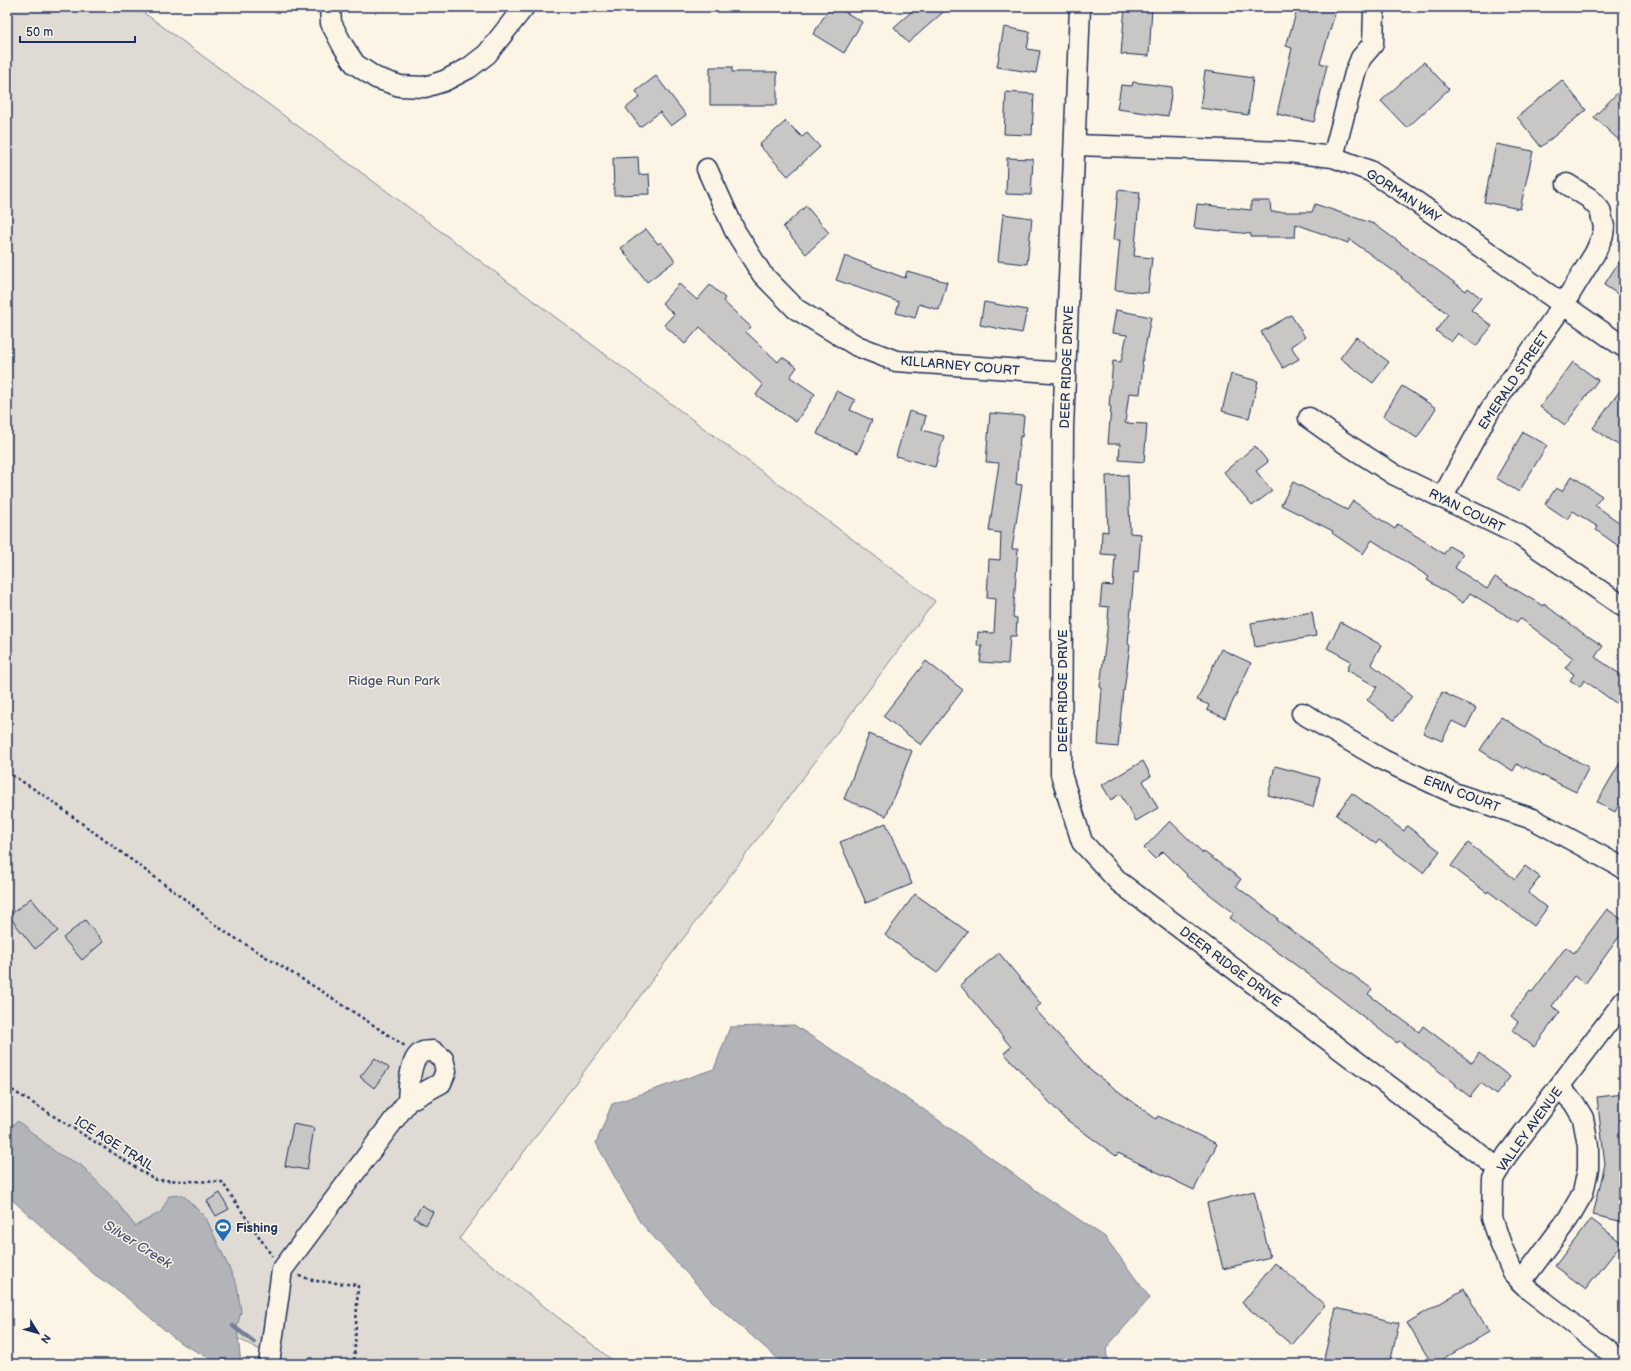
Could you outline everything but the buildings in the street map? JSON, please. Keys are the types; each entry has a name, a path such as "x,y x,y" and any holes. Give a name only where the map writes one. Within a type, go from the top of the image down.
{"street":[{"path":"330,7 331,23 343,46 355,64 376,78 400,86 425,87 444,81 487,54 524,7"},
{"name":"DEER RIDGE DRIVE","path":"1080,7 1063,428 1062,774 1082,842 1119,882 1499,1168"},
{"path":"1333,157 1355,73 1361,58 1373,44 1376,7"},
{"name":"GORMAN WAY","path":"1075,145 1288,152 1333,157 1370,171 1624,347"},
{"name":"KILLARNEY COURT","path":"707,169 735,230 762,274 796,309 857,346 896,361 1065,374"},
{"name":"EMERALD STREET","path":"1442,498 1490,410 1563,305 1595,253 1603,236 1604,227 1600,210 1589,198 1567,184"},
{"name":"RYAN COURT","path":"1309,418 1340,440 1395,475 1519,535 1624,607"},
{"name":"ERIN COURT","path":"1302,713 1383,760 1456,794 1533,819 1624,869"},
{"name":"VALLEY AVENUE","path":"1624,1001 1507,1155 1499,1168 1493,1179 1492,1218 1501,1245 1513,1273 1521,1282 1529,1290 1624,1363"},
{"path":"269,1364 282,1270 408,1101 441,1083 446,1071 443,1059 433,1051 423,1052 417,1057 411,1069 408,1101"},
{"path":"1521,1282 1568,1219 1583,1193 1588,1169 1588,1146 1583,1118 1574,1103 1559,1087"}],"path":[{"path":"7,772 42,794 194,906 210,921 330,996 403,1044 417,1057"},
{"name":"ICE AGE TRAIL","path":"7,1087 156,1180 222,1182 282,1270"},
{"path":"282,1270 316,1281 358,1285 354,1364"}],"green space":[{"name":"Ridge Run Park","path":"7,7 136,7 396,198 935,601 459,1239 617,1364 288,1364 219,1329 7,1147"}],"water":[{"path":"794,1025 923,1109 1037,1191 1105,1237 1150,1298 1106,1348 1108,1364 784,1364 712,1301 640,1222 596,1143 612,1104 714,1069 730,1027"},
{"path":"18,1121 58,1154 81,1165 115,1200 135,1226 161,1212 169,1196 183,1195 206,1218 237,1285 241,1312 237,1327 241,1364 220,1364 179,1342 119,1291 95,1275 7,1195 7,1129"}],"waterway":[{"name":"Silver Creek","path":"233,1326 254,1342"},
{"name":"Silver Creek","path":"311,1359 312,1364"}],"place":[{"name":"Fishing","path":"223,1242"}]}
